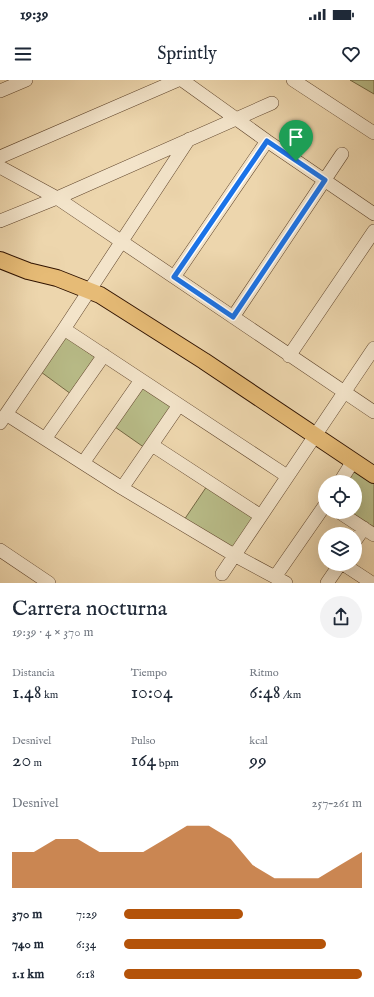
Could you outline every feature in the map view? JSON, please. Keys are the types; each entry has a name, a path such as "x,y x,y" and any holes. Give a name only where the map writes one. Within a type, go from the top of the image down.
{"main road":[{"path":"0,260 10,265 57,278 90,290 198,357 374,475"}],"street":[{"path":"0,91 26,80"},
{"path":"0,157 178,80"},
{"path":"182,80 267,141 374,214"},
{"path":"293,80 374,133"},
{"path":"0,221 57,198 272,103"},
{"path":"189,139 122,242 3,418 46,439 122,488 234,556 281,580 318,517"},
{"path":"174,277 267,141"},
{"path":"233,317 342,154"},
{"path":"0,167 57,198 374,412"},
{"path":"289,356 374,231"},
{"path":"64,329 287,476"},
{"path":"222,574 374,348"},
{"path":"46,439 104,355"},
{"path":"83,463 141,380"},
{"path":"122,488 179,405"},
{"path":"152,445 261,516"},
{"path":"345,475 354,461"},
{"path":"350,519 369,532"},
{"path":"0,550 50,583"},
{"path":"327,583 335,571"},
{"path":"354,571 372,583"}],"green space":[{"path":"350,80 374,80 374,94"},
{"path":"66,337 96,358 71,394 41,372"},
{"path":"142,387 172,407 145,448 115,427"},
{"path":"353,469 374,481 374,531 356,519 362,519 362,475 349,475"},
{"path":"207,486 254,518 232,550 184,520"}],"route":[{"path":"267,141 296,161 325,180 233,317 174,277 267,141"}]}
